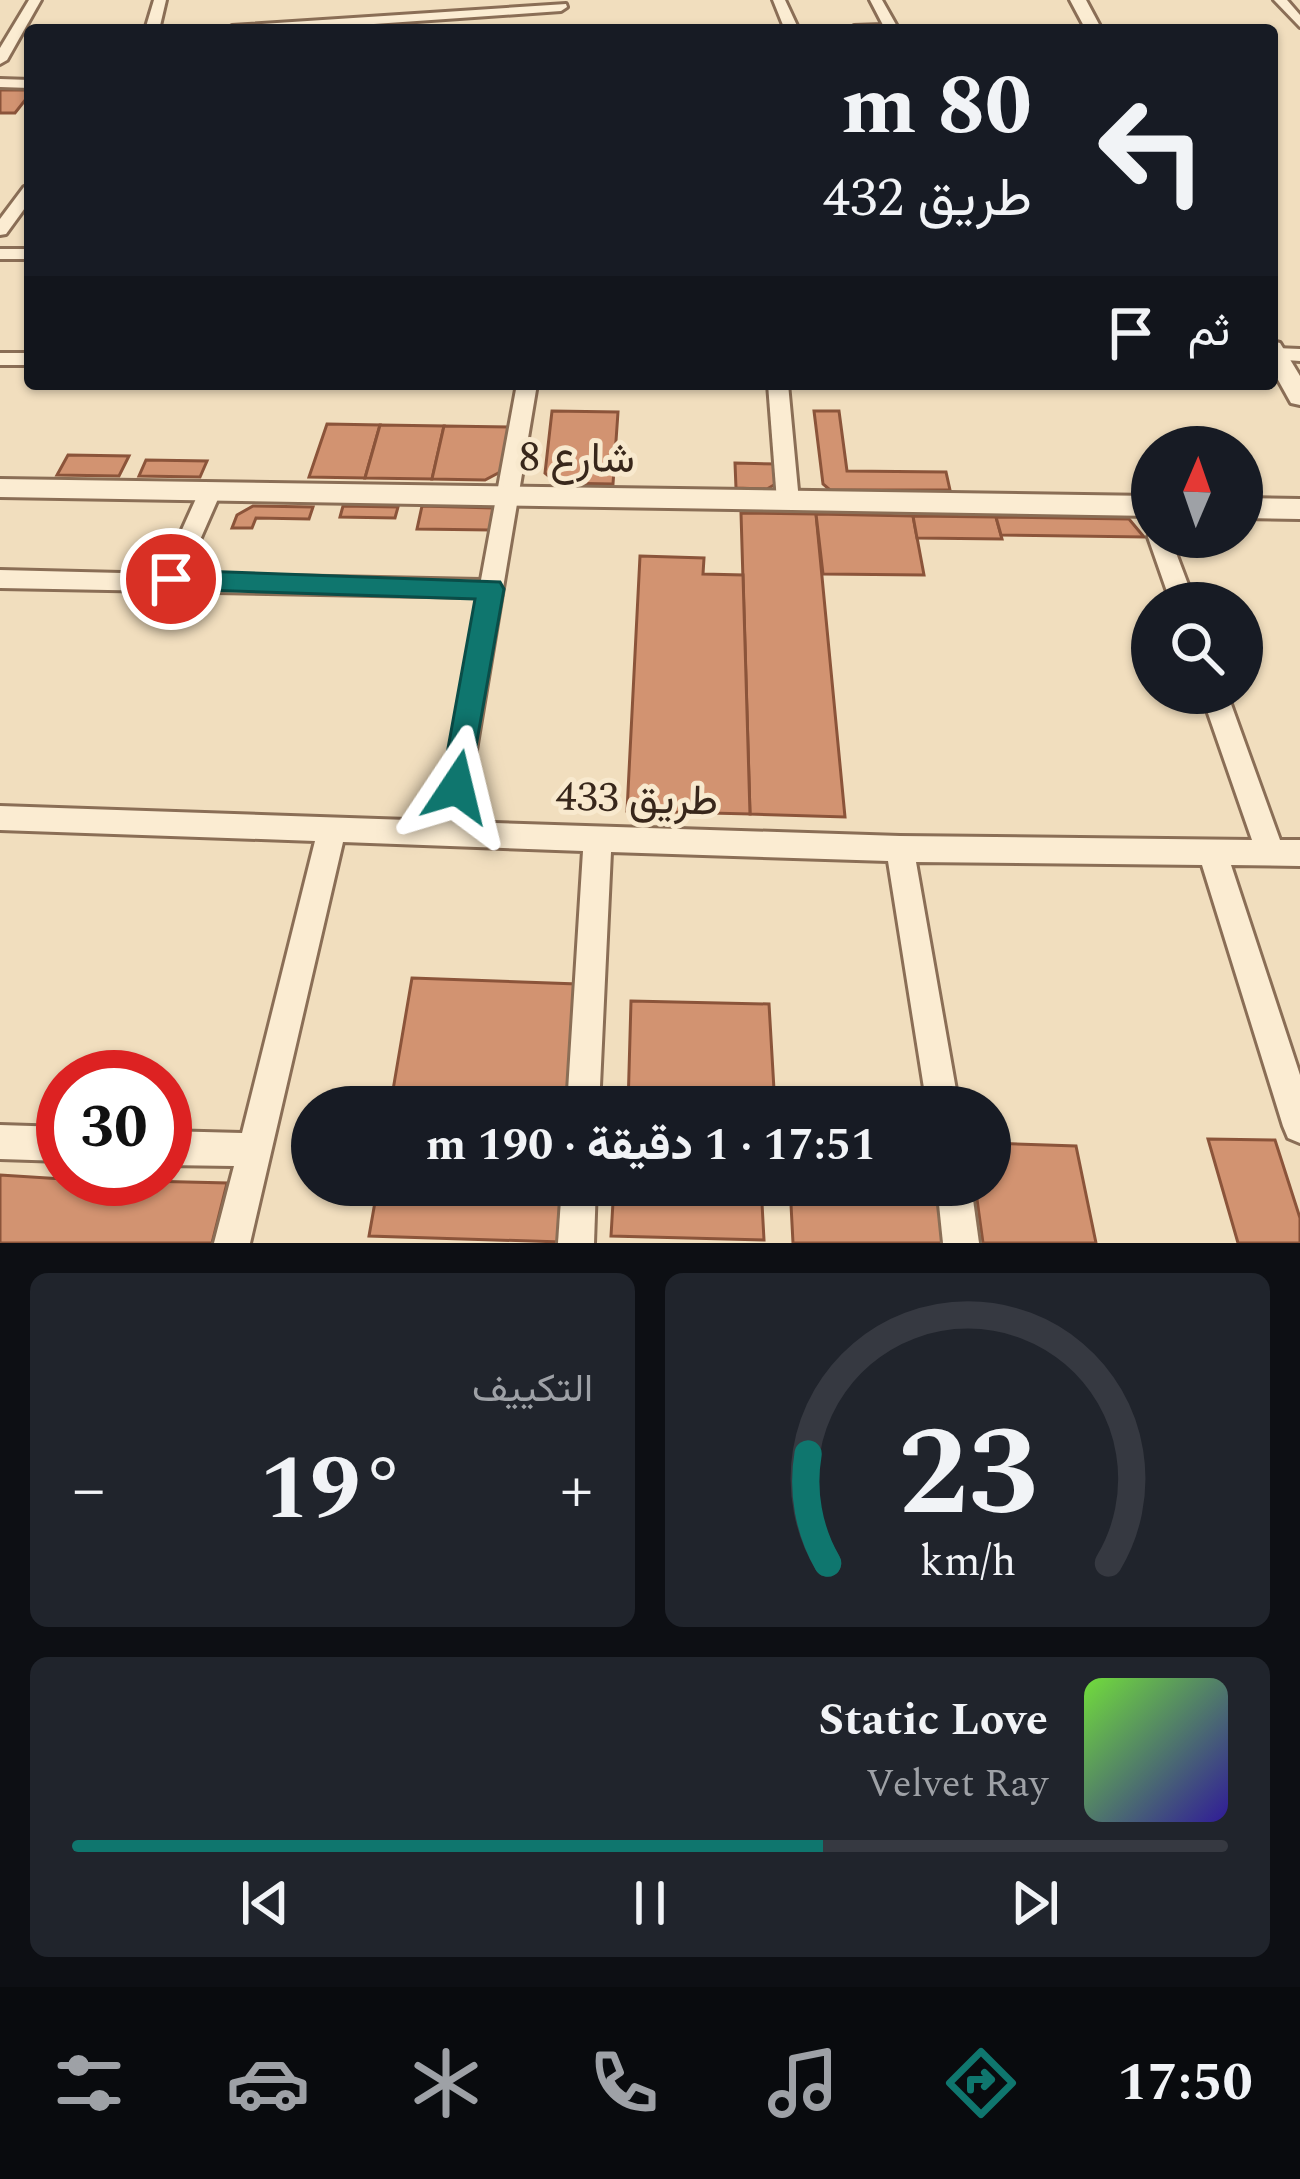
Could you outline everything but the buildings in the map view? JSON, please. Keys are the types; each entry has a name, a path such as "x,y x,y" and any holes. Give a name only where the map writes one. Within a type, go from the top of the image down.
{"street":[{"path":"0,60 13,45 35,0"},
{"path":"384,0 386,19"},
{"path":"1280,0 1300,23"},
{"path":"264,24 386,19 435,23 560,4"},
{"path":"13,45 24,44"},
{"path":"0,230 24,198"},
{"path":"1283,352 1300,397"},
{"path":"449,831 526,390"},
{"path":"779,390 788,501"},
{"name":"شارع 8","path":"0,488 1131,510"},
{"path":"171,579 210,492"},
{"path":"1263,508 1300,509"},
{"path":"0,579 490,589"},
{"path":"1221,714 1270,852"},
{"name":"طريق 433","path":"0,818 900,848 1300,853"},
{"path":"232,1243 332,830"},
{"path":"584,1086 598,838"},
{"path":"900,848 940,1086"},
{"path":"1212,850 1300,1126"},
{"path":"0,1142 36,1143"},
{"path":"192,1149 251,1150"},
{"path":"576,1243 578,1206"},
{"path":"957,1206 962,1243"}],"route":[{"path":"171,579 490,589 457,787"}]}
